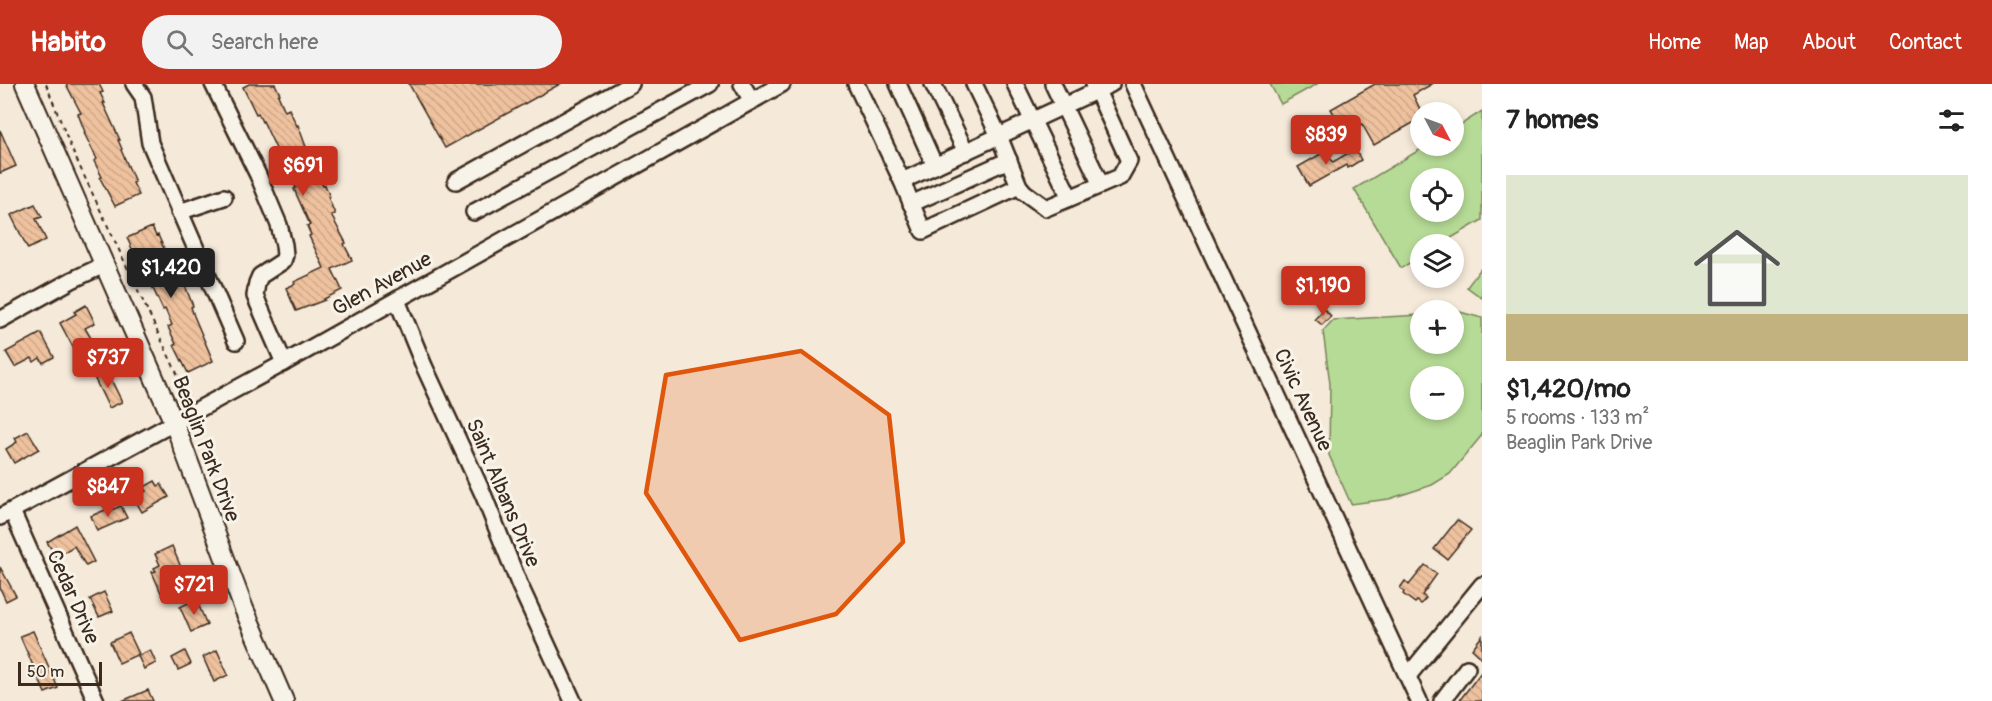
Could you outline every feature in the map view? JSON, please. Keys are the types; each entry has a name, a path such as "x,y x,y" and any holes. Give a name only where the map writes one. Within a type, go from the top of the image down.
{"main road":[{"name":"Beaglin Park Drive","path":"25,84 73,188 104,265 174,423 244,609 284,701"}],"street":[{"path":"134,84 143,97 150,143 236,341"},
{"path":"213,84 258,175 279,225 284,245 283,261 260,276 255,296 284,363"},
{"path":"456,181 631,84"},
{"path":"474,212 710,84"},
{"path":"742,84 752,101"},
{"name":"Glen Avenue","path":"6,514 284,363 782,84"},
{"path":"856,84 902,181 922,231 1019,186"},
{"path":"898,84 935,166"},
{"path":"933,84 966,152"},
{"path":"902,181 966,152 999,136 1033,120 1064,107 1101,86 1129,161 1120,177 1046,208 1019,186 999,136 974,84"},
{"path":"1015,84 1070,198"},
{"path":"1053,84 1101,185"},
{"name":"Civic Avenue","path":"1133,84 1419,701"},
{"path":"911,204 1009,160"},
{"path":"179,212 224,197"},
{"path":"0,320 104,265"},
{"name":"Saint Albans Drive","path":"397,300 424,366 483,495 520,586 573,701"},
{"name":"Cedar Drive","path":"6,514 96,701"},
{"path":"1407,676 1482,585"},
{"path":"1442,701 1467,668"}],"path":[{"path":"46,84 72,150 195,411"}],"highlighted area":[{"path":"801,351 889,415 903,542 836,614 740,640 646,493 666,375"}],"green space":[{"path":"1270,84 1317,84 1281,104"},
{"path":"1482,111 1482,220 1458,234 1410,234 1410,263 1401,268 1354,189 1410,156 1464,156 1464,123"},
{"path":"1482,267 1482,298 1467,287"},
{"path":"1464,313 1482,318 1482,435 1450,474 1432,485 1389,499 1351,504 1329,455 1330,384 1323,331 1333,320 1410,316 1410,354 1464,354"}],"building":[{"path":"66,84 99,84 103,92 100,93 105,103 103,103 120,140 118,140 121,150 139,195 115,206 100,178 102,177 94,161 97,159 84,133 78,114 81,113"},
{"path":"249,84 275,84 285,111 289,109 298,125 309,155 323,186 325,185 335,214 331,215 352,260 332,269 342,290 325,300 296,311 286,288 324,268 309,236 311,235 307,226 310,225 292,179 243,87"},
{"path":"409,84 560,84 445,148"},
{"path":"1375,84 1432,84 1413,95 1416,102 1410,102 1410,125 1374,145 1362,124 1345,133 1331,109"},
{"path":"0,130 16,166 0,173"},
{"path":"1355,149 1361,160 1348,168 1346,165 1309,186 1298,167 1326,151 1333,162"},
{"path":"35,204 42,217 36,219 46,240 28,249 11,215"},
{"path":"152,227 174,271 179,279 182,278 193,306 191,307 194,316 213,361 188,373 174,345 176,344 168,327 172,325 165,309 163,310 150,282 148,283 127,238"},
{"path":"86,305 95,323 85,328 92,340 74,349 60,323"},
{"path":"1324,309 1331,316 1322,325 1315,319"},
{"path":"41,333 54,357 43,363 40,358 34,362 32,358 15,367 6,352"},
{"path":"106,369 122,402 109,408 93,375"},
{"path":"28,431 39,449 14,463 6,449 17,442 15,438"},
{"path":"155,481 158,486 161,484 169,497 142,512 134,498 146,491 144,487"},
{"path":"121,506 127,518 97,531 91,516"},
{"path":"1457,520 1471,530 1447,559 1434,549"},
{"path":"75,525 94,562 86,566 74,546 56,557 47,542"},
{"path":"172,546 188,584 162,595 152,572 156,571 154,568 160,565 155,554"},
{"path":"1425,565 1437,574 1422,595 1426,598 1421,604 1417,601 1415,603 1403,594 1400,588 1405,581 1409,585"},
{"path":"0,567 16,596 6,601 0,588"},
{"path":"104,592 113,611 99,617 90,599"},
{"path":"196,599 207,625 191,632 180,607"},
{"path":"33,631 58,688 45,693 20,636"},
{"path":"129,633 139,654 119,663 110,642"},
{"path":"1482,636 1482,658 1472,649"},
{"path":"150,650 156,663 144,669 138,656"},
{"path":"217,650 228,675 214,682 203,657"},
{"path":"185,651 191,664 178,670 172,658"},
{"path":"1482,671 1482,701 1459,701"},
{"path":"148,690 153,701 122,701"}]}
